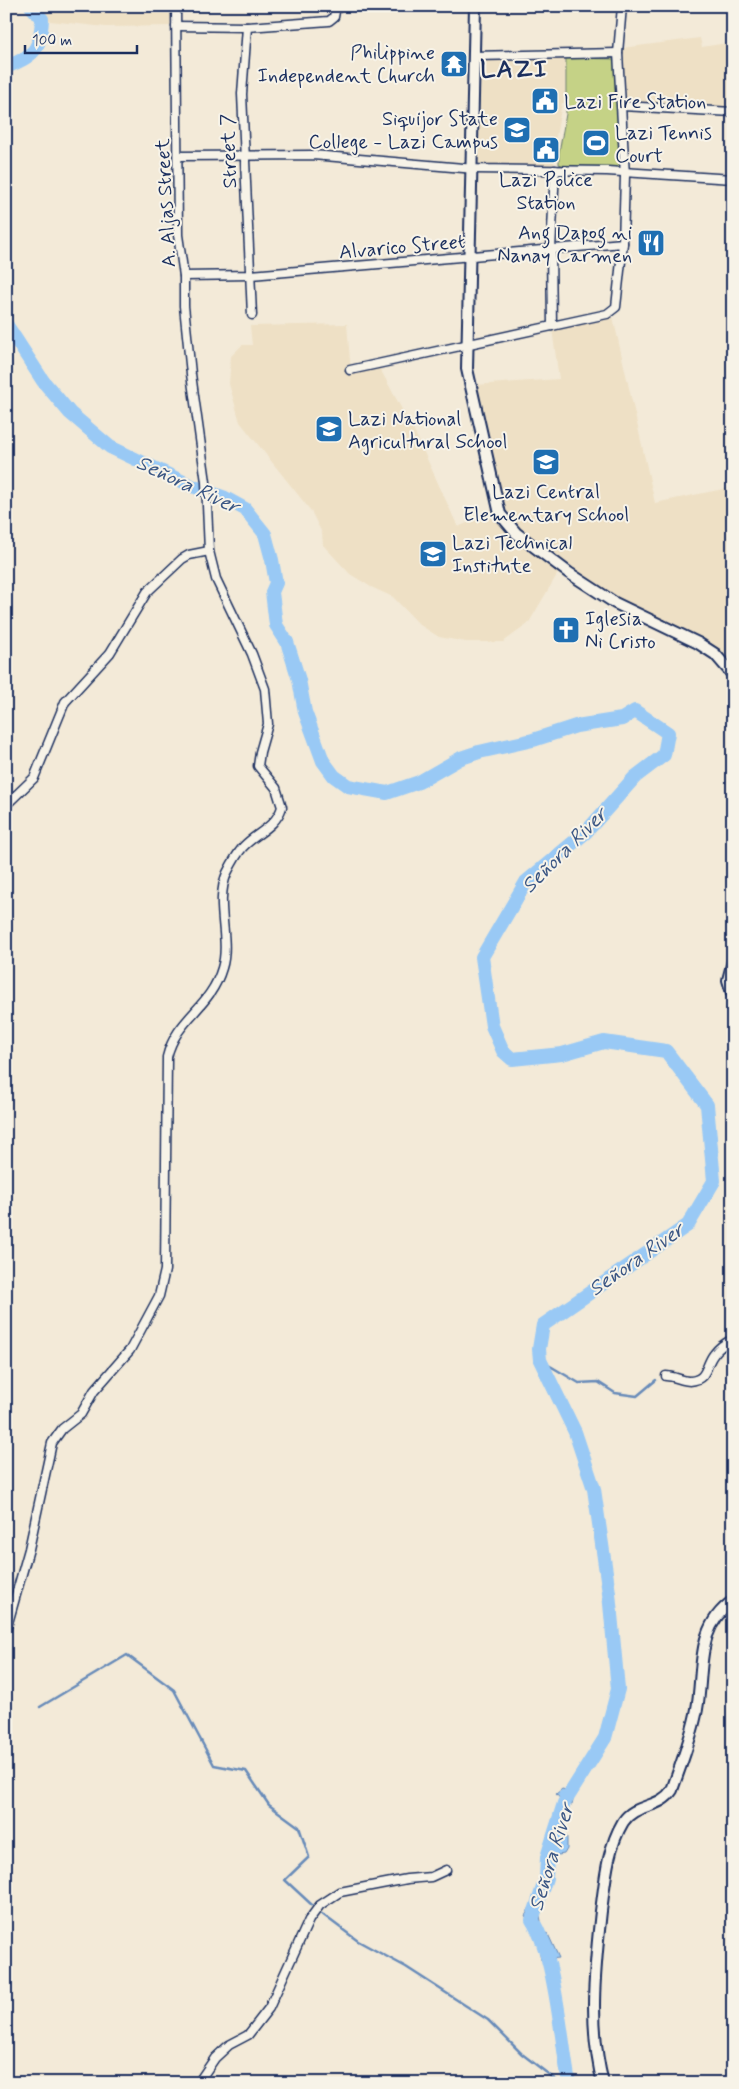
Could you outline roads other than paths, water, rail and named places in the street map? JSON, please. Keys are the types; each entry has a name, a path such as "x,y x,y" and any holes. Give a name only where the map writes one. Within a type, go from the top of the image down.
{"main road":[{"path":"475,6 467,369 497,505 507,523 516,533 577,579 615,603 698,643 715,654 733,675"},
{"path":"733,961 728,980 733,996"},
{"path":"603,2083 594,2034 594,2006 596,1960 606,1877 611,1854 617,1834 628,1815 664,1800 672,1790 697,1710 703,1644 718,1614 733,1601"}],"street":[{"name":"A. Aljas Street","path":"6,1630 29,1549 52,1443 62,1429 81,1414 94,1391 130,1350 159,1296 165,1270 167,1057 174,1035 210,996 223,965 222,899 227,874 242,849 273,823 282,807 276,788 258,766 268,724 265,689 252,654 216,579 209,551 206,482 194,398 184,306 184,276 178,235 176,6"},
{"path":"176,26 247,27 332,20 336,6"},
{"path":"350,370 607,314 616,307 623,242 625,173 618,53 622,6"},
{"path":"732,6 733,13"},
{"name":"Street 7","path":"247,27 242,94 252,315"},
{"path":"474,56 618,53"},
{"path":"622,106 733,112"},
{"path":"178,156 313,155 471,168 625,173 733,180"},
{"path":"552,326 551,249 556,170"},
{"name":"Alvarico Street","path":"184,276 251,275 623,242"},
{"path":"6,806 18,791 34,778 65,702 110,653 147,592 182,559 189,555 209,551"},
{"path":"666,1376 688,1381 700,1379 705,1376 713,1355 720,1347 733,1339"},
{"path":"198,2083 215,2058 229,2045 248,2035 270,2008 308,1920 320,1905 340,1892 407,1878 431,1877 446,1870"}],"water":[{"path":"562,1789 571,1791 574,1797 572,1805 564,1803 556,1794"},
{"path":"552,1831 567,1837 567,1849 564,1854 547,1857 547,1836"},
{"path":"538,1904 541,1921 532,1920 525,1916 530,1907"},
{"path":"538,1929 548,1934 559,1958 541,1960 536,1935"}],"waterway":[{"name":"Señora River","path":"6,67 29,55 37,46 42,19 31,6"},
{"name":"Señora River","path":"6,324 43,381 70,413 110,447 192,486 223,497 245,509 265,534 276,583 272,592 276,625 287,642 299,680 305,712 323,761 334,776 348,786 387,793 419,782 461,758 479,752 533,740 576,726 622,719 635,711 668,733 664,755 635,777 586,832 526,882 482,957 492,1026 503,1051 512,1059 562,1054 604,1042 666,1051 707,1105 714,1181 688,1225 543,1325 539,1349 540,1360 575,1432 594,1489 609,1593 618,1689 605,1738 564,1803 547,1857 546,1878 532,1920 540,1935 552,1975 569,2083"},
{"path":"540,1360 579,1383 598,1382 615,1393 637,1396 656,1380"},
{"path":"40,1707 127,1655 174,1690 214,1765 246,1771 269,1805 299,1827 309,1857 285,1880 312,1905"},
{"path":"322,1914 358,1941 406,1967 488,2020 522,2054 560,2083"}],"place":[{"name":"Philippine Independent Church","path":"454,64"},
{"name":"Lazi Fire Station","path":"545,101"},
{"name":"Siquijor State College - Lazi Campus","path":"517,130"},
{"name":"Lazi Tennis Court","path":"596,143"},
{"name":"Lazi Police Station","path":"546,150"},
{"name":"Ang Dapog ni Nanay Carmen","path":"651,243"},
{"name":"Lazi National Agricultural School","path":"329,429"},
{"name":"Lazi Central Elementary School","path":"546,462"},
{"name":"Lazi Technical Institute","path":"433,554"},
{"name":"Iglesia Ni Cristo","path":"566,630"}],"district":[{"name":"LAZI","path":"514,68"}]}
